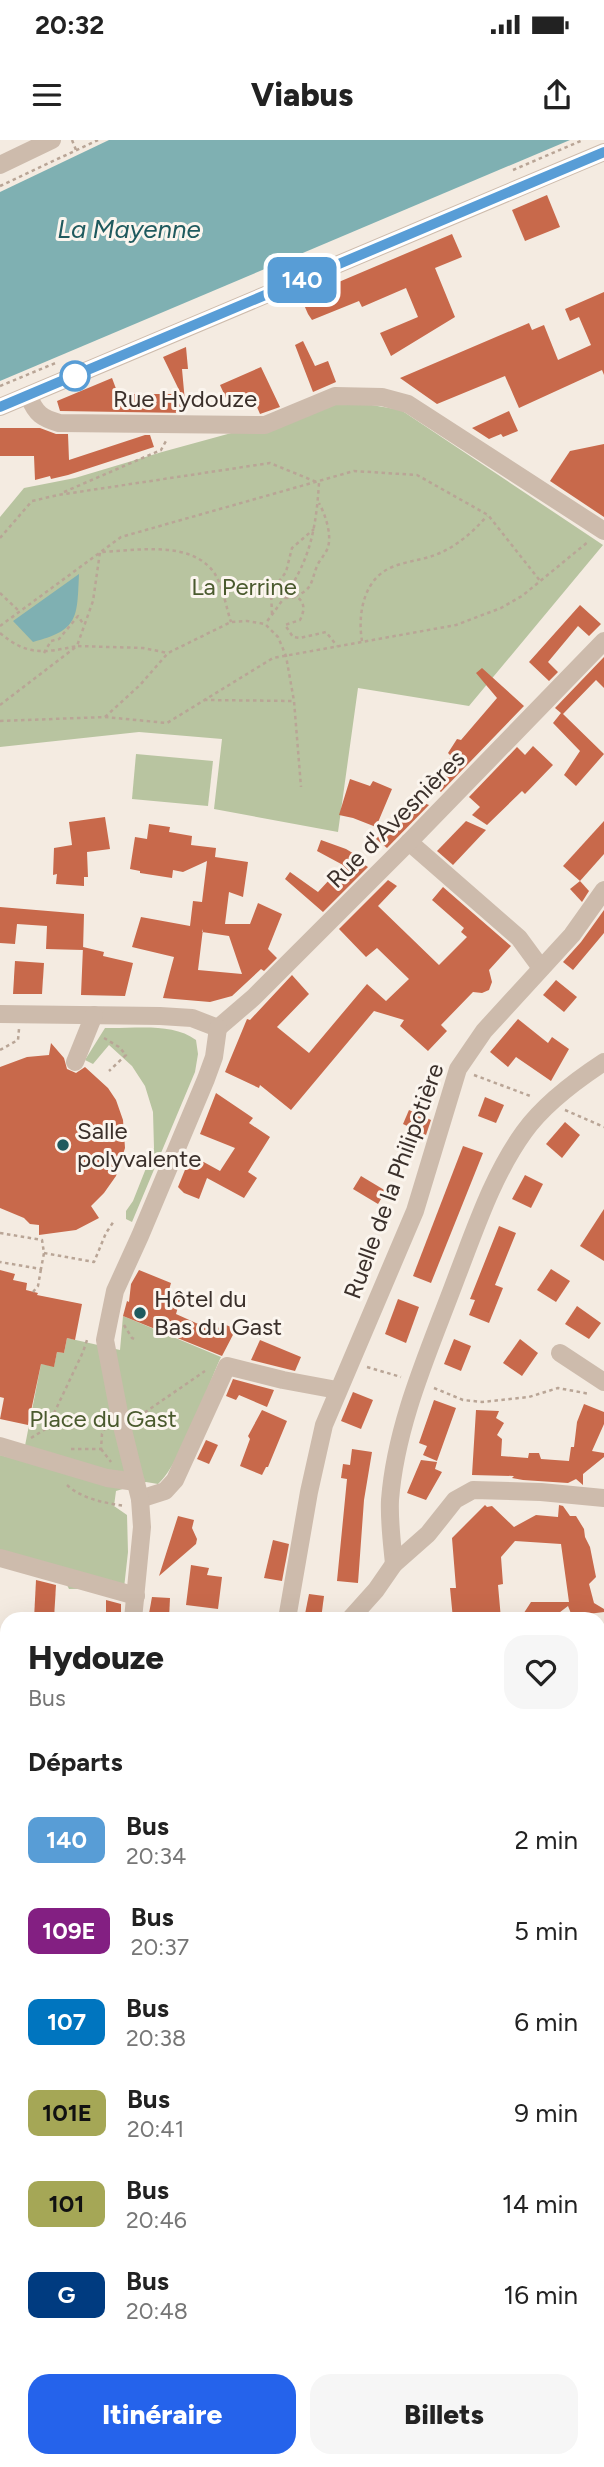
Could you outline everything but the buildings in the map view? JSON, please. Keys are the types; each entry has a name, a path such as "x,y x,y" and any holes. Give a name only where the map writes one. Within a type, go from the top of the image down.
{"street":[{"path":"0,165 51,140"},
{"path":"0,407 604,152"},
{"name":"Rue Hydouze","path":"29,397 43,419 59,423 265,425 335,396 391,398 408,404 603,530"},
{"name":"Rue d'Avesnières","path":"218,1028 254,997 409,842 604,641"},
{"path":"409,842 519,938 541,968"},
{"name":"Ruelle de la Philipotière","path":"288,1612 309,1492 324,1425 415,1211 458,1069 484,1031 572,935 604,890"},
{"path":"0,1014 91,1023 192,1018 218,1028 214,1057 206,1079 115,1291 104,1340 133,1494 142,1527 135,1612"},
{"path":"75,1062 91,1023"},
{"path":"394,1564 390,1523 394,1467 403,1423 481,1214 522,1133 550,1103 604,1062"},
{"path":"560,1353 597,1388"},
{"path":"0,1446 107,1478 133,1494 165,1491 175,1480 227,1366 337,1390"},
{"path":"356,1612 394,1564 428,1534 455,1500 472,1490 541,1492 604,1498"},
{"path":"0,1558 136,1596"}],"path":[{"path":"72,140 76,150"},
{"path":"0,186 98,140"},
{"path":"58,495 160,450 177,423"},
{"path":"0,538 32,501 58,495 270,463 319,483"},
{"path":"0,626 121,537 354,471 416,475 488,515 541,582"},
{"path":"265,624 296,580 307,556 315,528 319,483"},
{"path":"284,598 306,592 312,584 316,567 328,548 326,517 318,500"},
{"path":"362,641 360,613 365,598 383,572 451,547 467,536 488,515"},
{"path":"272,614 271,592 286,572 292,548 315,528"},
{"path":"0,721 105,717 167,723 274,658 456,625 501,608 541,582 603,530"},
{"path":"100,552 169,550 200,558 215,575 231,621"},
{"path":"0,705 76,646 93,601 100,552"},
{"path":"0,593 19,611"},
{"path":"295,596 300,599 304,609 300,620 285,625 293,637 326,632 337,646"},
{"path":"44,653 51,641 59,639 78,616 84,625"},
{"path":"105,717 140,685 168,653 231,621 265,624 278,637 286,656 301,787"},
{"path":"0,633 15,645 44,653 76,646 143,648 168,653"},
{"path":"204,700 293,701"},
{"path":"0,1050 18,1040 20,1014"},
{"path":"91,1023 126,1055 109,1071"},
{"path":"458,1069 604,1126"},
{"path":"44,1253 94,1262 114,1221"},
{"path":"0,1233 42,1240 44,1253 38,1286 33,1292"},
{"path":"0,1262 41,1269"},
{"path":"121,1321 128,1328 131,1338 137,1340"},
{"path":"21,1439 34,1437 47,1428 83,1352 90,1329"},
{"path":"350,1366 375,1368 463,1399 482,1402 529,1397 558,1388 597,1388"},
{"path":"131,1416 144,1413 207,1369"},
{"path":"108,1424 102,1434 101,1449 111,1462"},
{"path":"68,1449 101,1449"},
{"path":"62,1476 75,1493 99,1501 125,1506 133,1494"}],"green space":[{"name":"La Perrine","path":"348,401 401,410 603,545 469,706 358,688 338,832 214,809 222,739 139,732 0,747 0,517 24,488 75,478"},
{"path":"136,754 213,761 208,806 132,799"},
{"path":"105,1028 176,1031 196,1040 198,1054 195,1072 132,1222 126,1219 126,1211 133,1201 154,1148 153,1112 145,1086 132,1066 109,1045 93,1064 85,1060"},
{"name":"Place du Gast","path":"123,1316 221,1357 184,1444 166,1475 158,1484 146,1482 116,1491 114,1506 127,1515 128,1552 124,1588 69,1589 67,1585 0,1565 0,1455 22,1461 41,1364 54,1366 57,1352 64,1353 67,1338 120,1350"}],"water":[{"name":"La Mayenne","path":"109,140 570,140 0,381 0,192"},
{"path":"79,574 76,612 72,620 59,632 33,642 13,621"}],"bus line":[{"name":"140","path":"0,407 604,152"}],"place":[{"name":"Salle polyvalente","path":"63,1145"},
{"name":"Hôtel du Bas du Gast","path":"140,1313"}]}
